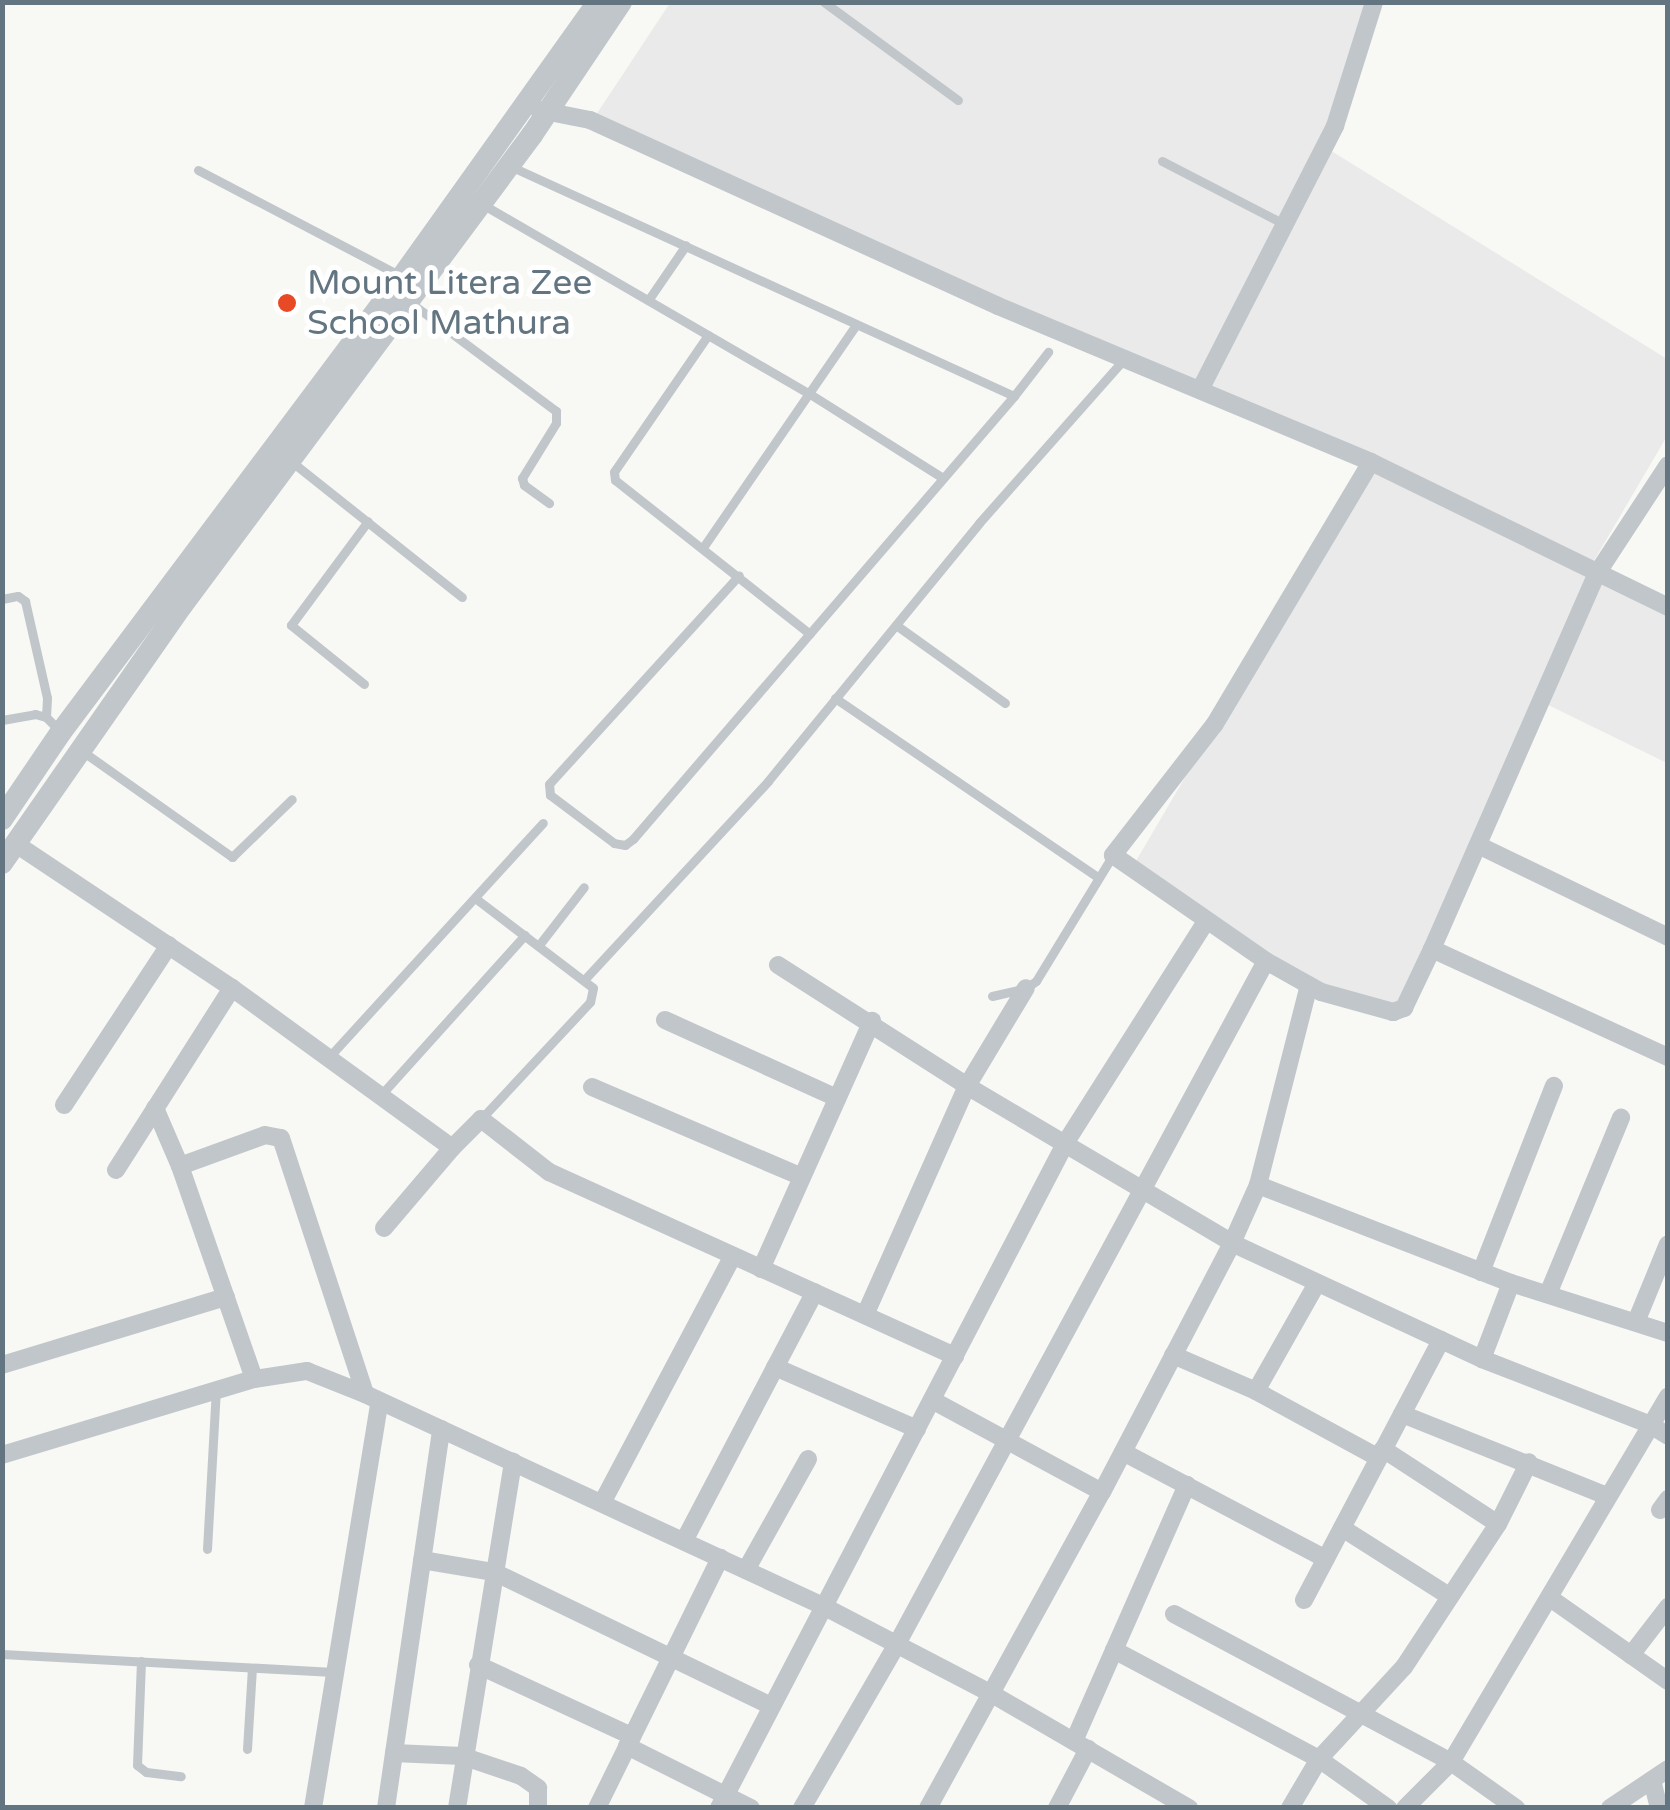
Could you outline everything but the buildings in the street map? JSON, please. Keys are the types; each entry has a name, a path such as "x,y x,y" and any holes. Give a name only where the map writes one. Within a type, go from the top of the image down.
{"street":[{"path":"2,819 31,800 79,749 185,583 598,2"},
{"path":"452,1148 168,945 9,854 31,800 53,724 185,583 290,460 548,111 622,2"},
{"path":"1200,390 1335,126 1374,2"},
{"path":"522,108 590,120 964,291 1371,462 1668,607"},
{"path":"1371,462 1214,725 1113,855 1266,961 1309,985 1387,1012 1399,1012 1432,949 1596,575 1668,465"},
{"path":"1478,845 1668,937"},
{"path":"722,1801 1066,1142 1206,921"},
{"path":"64,1105 168,945"},
{"path":"1432,949 1668,1057"},
{"path":"802,1808 898,1644 1266,961"},
{"path":"778,965 872,1021 967,1086 1232,1243 1482,1359 1649,1424 1668,1436"},
{"path":"928,1808 1102,1492 1232,1243 1258,1185 1309,985"},
{"path":"116,1170 232,988"},
{"path":"865,1315 967,1086 1026,988"},
{"path":"665,1020 837,1098"},
{"path":"761,1269 872,1021"},
{"path":"592,1086 802,1178"},
{"path":"1481,1272 1554,1086"},
{"path":"155,1108 180,1166 254,1379"},
{"path":"1548,1294 1621,1118"},
{"path":"384,1228 481,1119 549,1172 956,1356"},
{"path":"180,1166 266,1135 280,1138 373,1397 313,1808"},
{"path":"1258,1185 1511,1283 1668,1332"},
{"path":"1636,1322 1668,1244"},
{"path":"602,1503 732,1257"},
{"path":"1256,1392 1318,1283"},
{"path":"1482,1359 1511,1283"},
{"path":"684,1541 816,1292"},
{"path":"2,1365 226,1297"},
{"path":"1304,1600 1441,1340"},
{"path":"1173,1356 1381,1453 1498,1524"},
{"path":"775,1367 917,1429"},
{"path":"2,1455 254,1379 307,1372 373,1397 823,1606 992,1694 1081,1745 1164,1801 1189,1808"},
{"path":"1405,1808 1451,1762 1668,1396"},
{"path":"932,1400 1102,1492"},
{"path":"1402,1414 1607,1496"},
{"path":"386,1808 441,1429"},
{"path":"1123,1452 1326,1559"},
{"path":"746,1570 808,1458"},
{"path":"456,1808 513,1462"},
{"path":"1290,1808 1319,1759 1360,1710 1404,1668 1498,1524 1529,1462"},
{"path":"1057,1808 1114,1650 1187,1485"},
{"path":"1342,1528 1449,1596"},
{"path":"596,1808 720,1558"},
{"path":"422,1560 494,1572 771,1706"},
{"path":"1550,1598 1668,1681"},
{"path":"1630,1655 1668,1608"},
{"path":"1174,1614 1360,1710 1451,1762 1510,1806"},
{"path":"1114,1650 1319,1759 1388,1808"},
{"path":"478,1665 630,1741 722,1801 751,1808"},
{"path":"394,1753 462,1756 532,1782 540,1795 538,1808"},
{"path":"1610,1808 1660,1775"},
{"path":"1660,1775 1660,1808"}],"lane":[{"path":"824,2 958,100"},
{"path":"1162,161 1284,225"},
{"path":"508,165 1014,396"},
{"path":"198,170 402,277"},
{"path":"480,203 810,394 943,478"},
{"path":"649,299 686,246"},
{"path":"409,301 556,411 556,423 522,478 524,485 550,503"},
{"path":"704,546 856,325"},
{"path":"708,335 614,472 620,488 704,546 810,634"},
{"path":"739,575 549,784 550,795 614,843 629,842 1048,352"},
{"path":"584,980 768,781 1124,358"},
{"path":"290,460 462,597"},
{"path":"364,684 294,632 291,625 368,521"},
{"path":"2,599 18,596 25,601 53,724"},
{"path":"896,625 1005,704"},
{"path":"836,698 1096,876"},
{"path":"2,720 22,714 53,724"},
{"path":"79,749 232,856 292,798"},
{"path":"328,1058 543,823"},
{"path":"992,996 1026,988 1036,980 1096,876 1113,855"},
{"path":"538,946 584,886"},
{"path":"475,898 593,988 590,1002 481,1119"},
{"path":"379,1096 525,936"},
{"path":"207,1549 216,1390"},
{"path":"2,1654 334,1672"},
{"path":"140,1662 137,1764 146,1772 181,1776"},
{"path":"247,1749 252,1668"}],"shaded area":[{"path":"670,3 1366,3 1320,144 1667,359 1667,436 1592,564 1667,598 1667,763 1534,698 1398,1006 1310,980 1136,861 1367,467 596,115"}],"place":[{"name":"Mount Litera Zee School Mathura","path":"287,303"}]}
